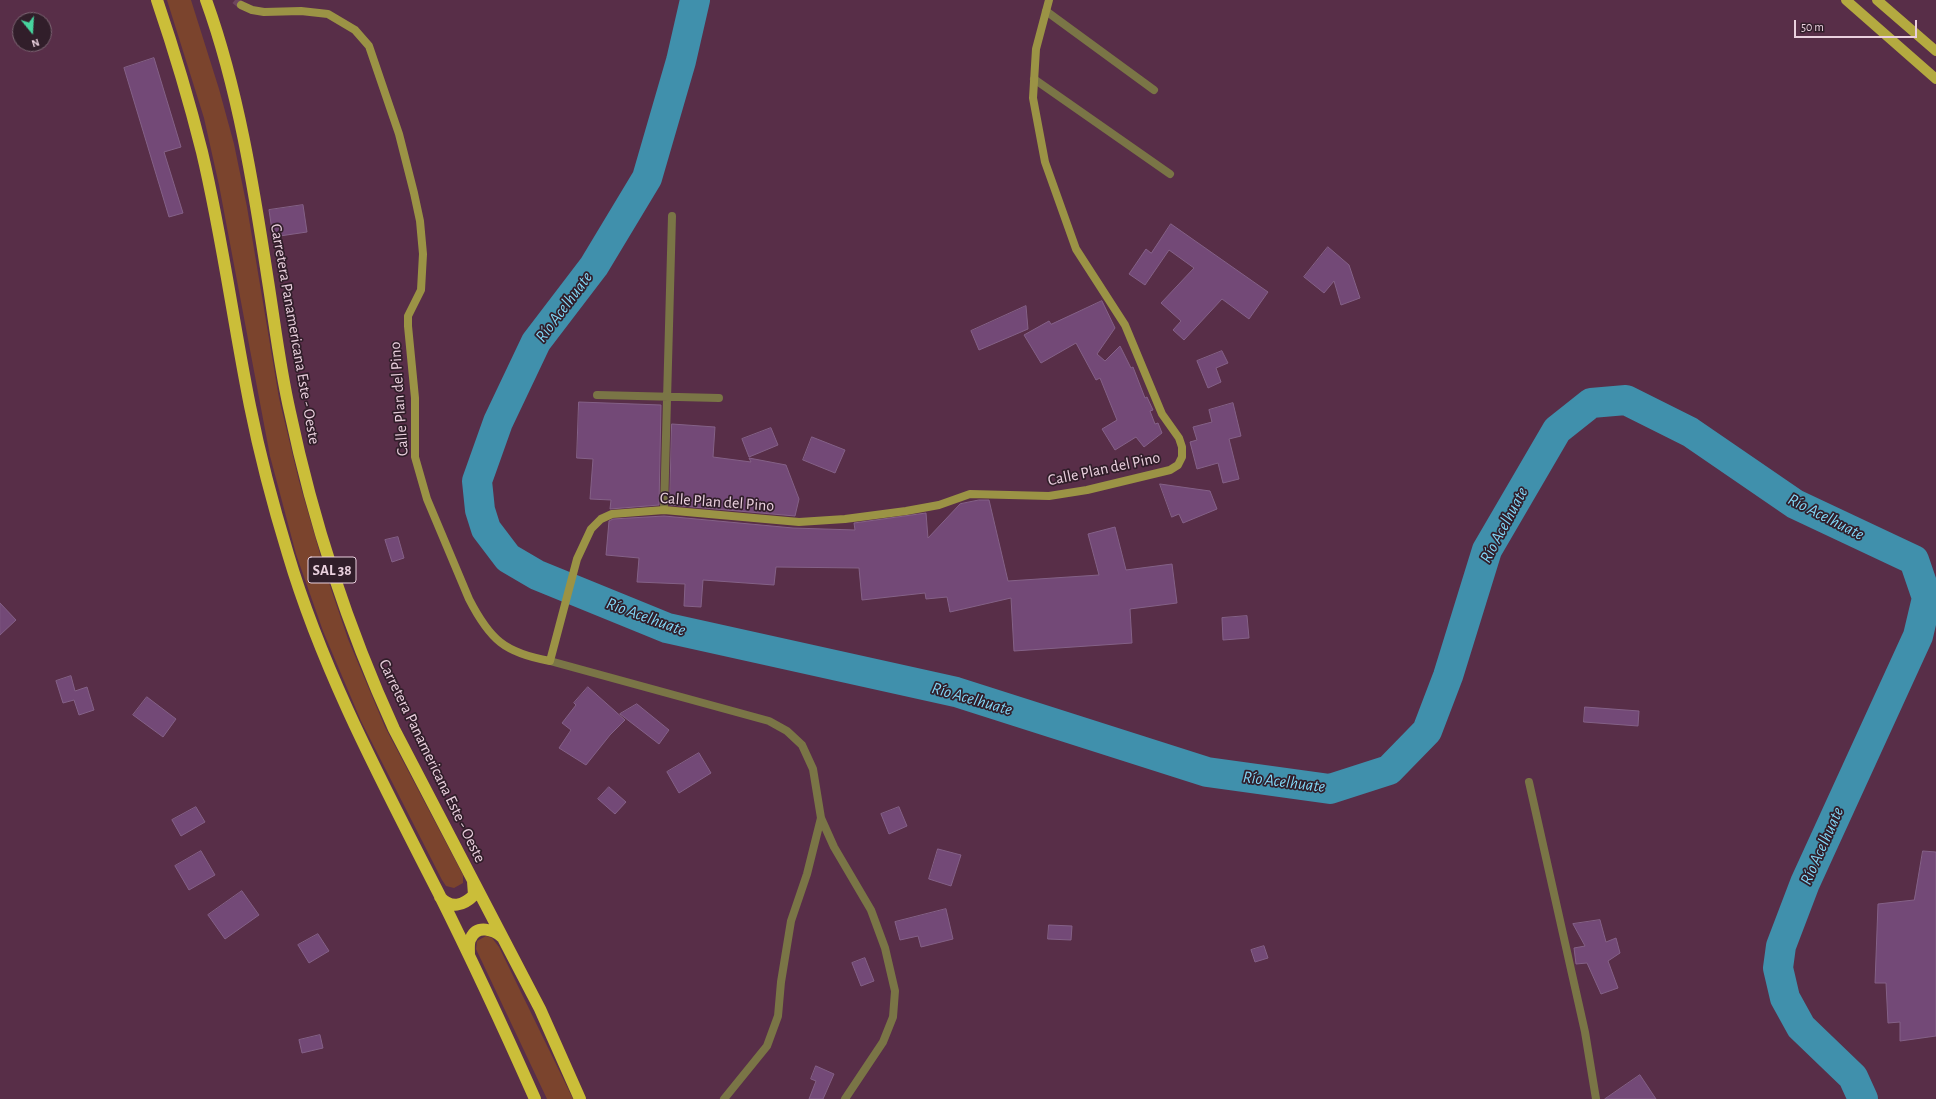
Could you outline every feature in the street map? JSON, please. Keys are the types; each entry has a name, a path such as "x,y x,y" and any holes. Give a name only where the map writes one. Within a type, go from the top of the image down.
{"highway":[{"name":"SAL 38","path":"157,0 185,86 202,154 220,239 252,414 265,474 288,556 314,628 375,768 470,955 535,1099"},
{"name":"Carretera Panamericana Este - Oeste","path":"206,0 221,46 237,112 263,246 289,412 322,537 338,588 374,684 404,748 540,1009 580,1099"},
{"path":"440,896 451,906 465,902 474,895 472,879"},
{"path":"470,955 470,940 474,933 482,930 492,930 503,938"}],"main road":[{"path":"1846,0 1936,80"},
{"path":"1877,0 1936,51"}],"street":[{"name":"Calle Plan del Pino","path":"241,4 252,10 264,12 301,11 328,14 355,30 369,46 399,134 420,221 423,254 421,290 408,316 408,326 415,398 415,457 425,492 476,614 491,634 508,648 526,657 550,661 577,559 591,529 602,519 612,514 664,510 799,522 820,522 939,505 970,494 1049,496 1087,490 1170,470 1178,465 1182,457 1182,447 1179,438 1162,414 1125,325 1074,242 1045,162 1033,98 1036,49 1049,0"},
{"path":"1046,11 1154,90"},
{"path":"1034,79 1170,174"},
{"path":"664,510 672,216"},
{"path":"597,395 719,398"},
{"path":"550,661 769,721 786,731 802,745 813,769 820,818 834,847 871,910 885,948 895,991 893,1017 883,1042 845,1099"},
{"path":"1529,782 1585,1032 1596,1099"},
{"path":"724,1099 767,1046 778,1016 780,982 791,921 807,874 820,818"}],"shaded area":[{"path":"167,0 191,0 219,89 234,144 247,207 279,398 299,481 325,571 348,639 385,727 463,875 463,883 454,888 446,886 442,880 361,721 323,631 296,554 270,456 219,185 204,118"},
{"path":"486,936 492,938 499,947 573,1099 547,1099 476,949 477,941"}],"building":[{"path":"154,58 181,147 164,152 183,213 169,217 124,68"},
{"path":"303,205 307,232 273,237 269,210"},
{"path":"1171,224 1268,292 1249,319 1222,299 1184,340 1173,330 1181,321 1161,303 1194,268 1169,250 1145,285 1129,274 1146,249 1151,253"},
{"path":"1328,247 1349,265 1360,298 1341,305 1334,281 1324,293 1304,277"},
{"path":"1102,301 1115,328 1097,354 1105,361 1120,346 1131,368 1133,367 1145,398 1147,397 1153,410 1150,411 1155,424 1158,423 1162,433 1144,447 1136,437 1115,450 1102,429 1117,420 1100,378 1096,380 1076,343 1041,363 1024,335 1049,321 1051,324"},
{"path":"1026,306 1028,329 979,350 971,331"},
{"path":"1222,351 1228,363 1216,368 1221,382 1208,388 1197,361"},
{"path":"579,402 661,405 659,505 610,509 611,500 590,499 593,459 577,458"},
{"path":"1233,403 1241,436 1229,439 1239,479 1223,483 1218,463 1197,469 1190,442 1197,440 1193,427 1212,422 1209,410"},
{"path":"672,424 715,427 713,457 751,462 749,458 786,465 799,499 795,516 670,505"},
{"path":"771,428 778,445 749,457 742,439"},
{"path":"812,437 845,450 835,473 803,460"},
{"path":"1160,484 1210,491 1217,509 1183,523 1179,514 1172,517"},
{"path":"979,500 989,500 1008,581 1099,575 1088,534 1115,527 1126,570 1172,564 1177,603 1130,609 1132,643 1014,651 1011,598 950,612 947,597 926,599 925,593 862,600 859,568 776,567 774,585 703,580 701,607 684,606 685,584 637,582 639,558 606,555 609,521 613,519 664,516 793,528 855,530 854,523 926,513 928,538 960,504"},
{"path":"398,537 404,558 392,562 385,540"},
{"path":"0,603 16,620 0,635"},
{"path":"1247,616 1249,638 1223,640 1222,618"},
{"path":"71,676 75,691 87,687 94,710 79,715 74,700 63,703 56,681"},
{"path":"588,687 625,720 610,735 586,765 559,748 571,730 562,723 576,705 574,703"},
{"path":"147,697 176,719 163,737 133,715"},
{"path":"637,704 669,730 659,744 620,714"},
{"path":"1585,707 1639,711 1638,726 1584,722"},
{"path":"699,753 711,773 679,793 667,772"},
{"path":"609,787 626,802 615,814 598,799"},
{"path":"196,807 205,822 181,836 172,820"},
{"path":"899,807 907,826 889,834 881,814"},
{"path":"938,849 961,855 951,886 929,879"},
{"path":"201,851 215,875 189,890 175,866"},
{"path":"1923,851 1936,852 1936,1036 1900,1041 1900,1022 1888,1023 1886,983 1875,983 1878,904 1914,900"},
{"path":"242,891 259,915 225,939 208,915"},
{"path":"946,909 953,939 921,947 918,936 900,940 895,922"},
{"path":"1600,920 1606,942 1616,938 1620,953 1608,961 1618,988 1601,994 1587,963 1576,964 1574,948 1585,946 1573,924"},
{"path":"1049,925 1072,926 1071,940 1048,939"},
{"path":"318,934 329,951 309,963 298,945"},
{"path":"1264,946 1268,958 1255,962 1251,950"},
{"path":"865,958 874,981 861,986 852,963"},
{"path":"320,1035 323,1048 302,1053 299,1040"},
{"path":"816,1066 834,1074 823,1099 809,1099 816,1081 811,1079"},
{"path":"1640,1075 1656,1099 1605,1099"}],"waterway":[{"name":"Río Acelhuate","path":"695,0 681,61 647,178 594,266 536,342 498,422 477,481 480,510 486,529 508,558 537,575 667,628 956,692 1207,772 1330,789 1389,770 1427,731 1448,676 1487,550 1557,430 1591,403 1626,400 1690,432 1795,504 1914,560 1927,598 1918,636 1805,883 1781,946 1778,968 1785,998 1801,1027 1853,1077 1863,1099"}],"tunnel":[{"path":"235,0 241,5"}]}
